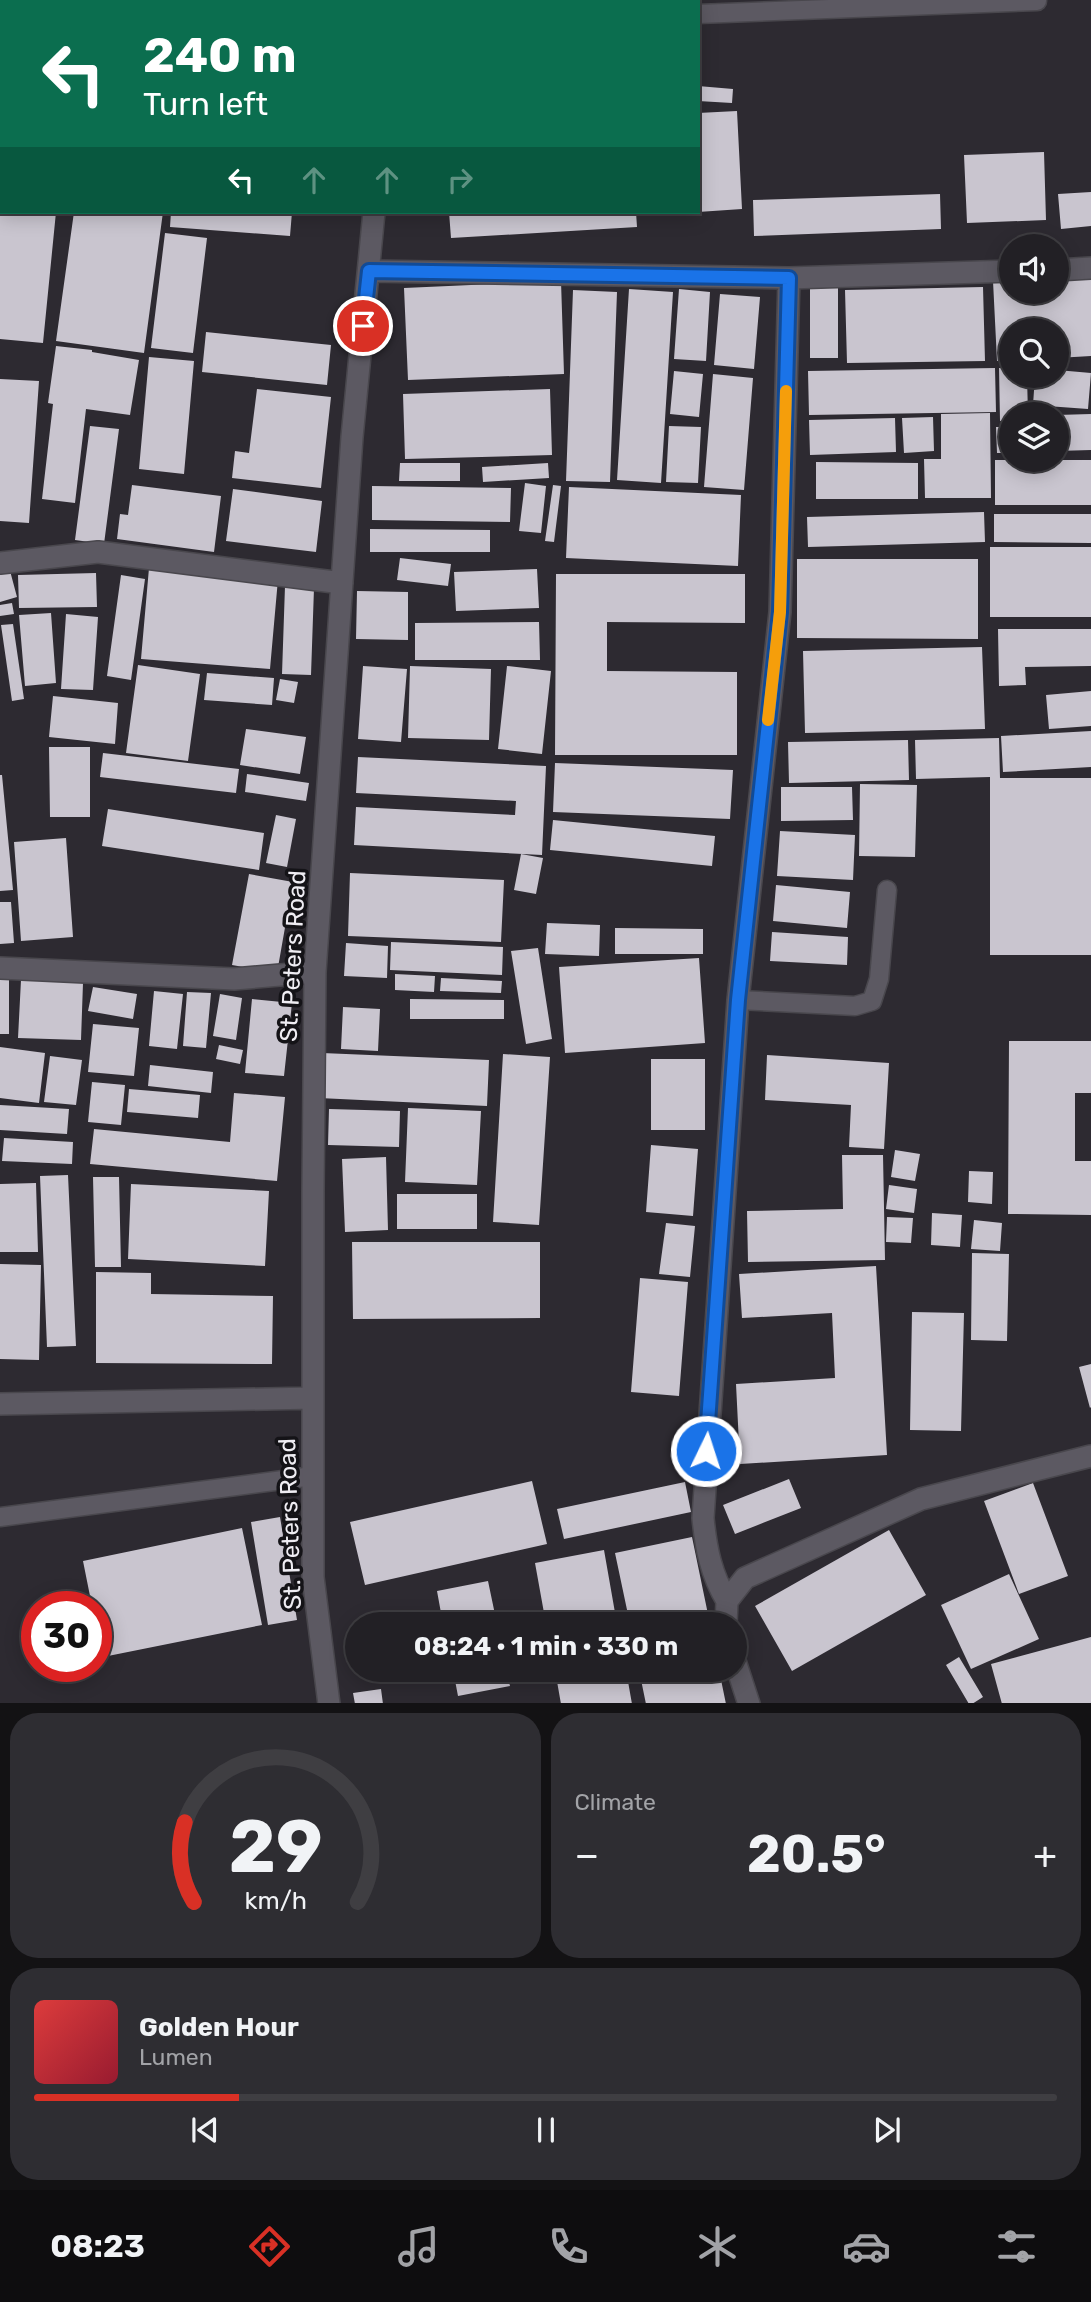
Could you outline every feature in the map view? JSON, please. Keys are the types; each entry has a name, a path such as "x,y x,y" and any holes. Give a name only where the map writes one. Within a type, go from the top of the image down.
{"street":[{"name":"St. Peters Road","path":"329,1703 313,1577 315,972 352,436 374,214"},
{"path":"1069,269 1091,268"},
{"path":"369,271 789,278 999,271"},
{"path":"727,1612 727,1601 706,1552 703,1518 738,1000 780,612 789,278"},
{"path":"0,563 98,552 342,583"},
{"path":"0,968 234,979 315,972"},
{"path":"0,1404 313,1398"},
{"path":"727,1601 745,1578 920,1499 1091,1455"},
{"path":"742,1682 749,1703"}],"lane":[{"path":"700,14 1037,1"},
{"path":"738,1000 855,1006 873,1001 878,979 887,890"},
{"path":"0,1517 313,1476"}],"building":[{"path":"700,86 733,89 732,103 700,101"},
{"path":"737,111 742,209 700,212 700,113"},
{"path":"1044,152 1046,220 967,223 964,155"},
{"path":"1091,192 1091,226 1061,229 1058,194"},
{"path":"940,194 941,229 754,236 753,200"},
{"path":"0,214 56,214 43,343 0,339"},
{"path":"74,214 163,214 144,353 56,341"},
{"path":"171,214 292,214 290,236 170,227"},
{"path":"449,214 636,214 637,227 451,238"},
{"path":"165,233 207,238 193,353 151,348"},
{"path":"1091,276 1091,356 1069,357 1069,318 999,318 997,361 993,281 999,281 999,304 1069,304 1069,277"},
{"path":"561,281 564,374 408,380 404,288"},
{"path":"838,285 838,358 810,358 810,286"},
{"path":"983,287 985,361 847,363 845,290"},
{"path":"629,289 673,292 661,483 617,480"},
{"path":"679,289 710,292 706,361 674,359"},
{"path":"573,290 617,292 610,482 566,481"},
{"path":"720,294 760,297 754,369 714,365"},
{"path":"206,332 331,345 327,385 202,372"},
{"path":"56,346 139,360 130,415 86,409 75,503 42,499 53,404 48,403"},
{"path":"149,357 194,361 184,474 139,469"},
{"path":"995,368 996,412 809,415 808,371"},
{"path":"674,371 703,374 699,417 670,414"},
{"path":"1069,371 1091,373 1088,409 1069,408 1069,402 1033,402 1034,388 1069,388"},
{"path":"713,374 753,378 744,490 704,487"},
{"path":"0,379 39,381 29,523 0,521"},
{"path":"999,388 1027,388 1028,402 1000,402"},
{"path":"257,389 331,397 321,488 232,478 235,451 249,453"},
{"path":"550,389 552,455 405,459 403,394"},
{"path":"990,413 991,498 925,498 924,459 941,459 941,414"},
{"path":"1091,414 1091,450 1069,451 1069,415"},
{"path":"933,417 934,451 904,453 902,418"},
{"path":"895,418 896,452 810,455 809,420"},
{"path":"90,426 119,429 104,544 75,540"},
{"path":"669,426 701,427 698,483 666,482"},
{"path":"996,427 999,427 999,453"},
{"path":"995,460 999,460 999,472 1069,472 1069,460 1091,460 1091,505 995,505"},
{"path":"816,462 918,463 918,499 816,499"},
{"path":"400,463 460,463 460,481 399,481"},
{"path":"548,463 549,478 483,482 482,467"},
{"path":"525,483 546,486 541,533 519,531"},
{"path":"132,485 221,496 214,552 117,539 120,514 128,515"},
{"path":"553,485 561,486 554,542 545,541"},
{"path":"372,486 511,488 510,522 372,520"},
{"path":"569,487 741,495 738,566 566,558"},
{"path":"233,489 322,501 316,552 226,541"},
{"path":"984,512 985,542 808,547 807,517"},
{"path":"994,514 1091,514 1091,543 994,542"},
{"path":"370,529 490,530 490,552 370,552"},
{"path":"990,547 1091,547 1091,617 990,617"},
{"path":"400,558 451,564 448,586 397,580"},
{"path":"797,559 978,559 978,639 797,638"},
{"path":"9,567 17,597 0,602 0,569"},
{"path":"149,568 278,579 270,669 141,659"},
{"path":"537,569 539,608 456,611 454,572"},
{"path":"96,573 97,607 19,608 18,575"},
{"path":"556,574 745,574 745,623 607,622 607,671 737,672 737,755 555,755"},
{"path":"121,575 145,579 131,680 107,676"},
{"path":"285,586 314,588 311,675 282,674"},
{"path":"357,591 408,592 408,640 356,639"},
{"path":"12,603 14,614 0,616 0,605"},
{"path":"51,613 56,683 25,686 19,615"},
{"path":"66,614 98,617 93,690 61,689"},
{"path":"539,622 540,660 415,660 415,623"},
{"path":"13,624 24,699 12,701 1,625"},
{"path":"998,629 1091,629 1091,666 1025,667 1026,685 999,686"},
{"path":"982,647 985,729 805,733 803,651"},
{"path":"138,665 200,674 188,761 126,753"},
{"path":"363,666 407,669 401,742 358,739"},
{"path":"410,666 491,669 489,740 408,738"},
{"path":"507,666 551,671 542,754 498,749"},
{"path":"207,673 274,678 272,705 204,700"},
{"path":"280,679 298,682 294,703 276,700"},
{"path":"1091,691 1091,726 1049,729 1046,695"},
{"path":"53,696 118,703 115,744 49,737"},
{"path":"246,729 306,737 300,774 240,765"},
{"path":"1091,731 1091,767 1003,772 1001,736"},
{"path":"999,738 1000,778 1091,778 1091,955 990,955 990,777 916,779 915,740"},
{"path":"908,740 909,780 789,783 788,742"},
{"path":"49,747 90,747 90,817 50,817"},
{"path":"103,753 239,769 236,793 100,777"},
{"path":"358,757 546,766 542,855 354,845 356,807 515,815 516,801 356,793"},
{"path":"555,763 733,770 730,819 553,812"},
{"path":"247,774 309,783 306,801 245,792"},
{"path":"0,775 13,890 0,891"},
{"path":"860,784 917,785 915,857 859,856"},
{"path":"781,787 852,787 853,820 781,821"},
{"path":"108,809 264,833 259,870 102,846"},
{"path":"276,815 296,819 287,867 266,863"},
{"path":"553,820 715,836 712,866 550,850"},
{"path":"780,831 855,835 853,880 777,876"},
{"path":"66,838 73,937 21,941 14,842"},
{"path":"521,854 543,858 536,894 514,890"},
{"path":"350,873 504,880 501,942 348,936"},
{"path":"249,874 293,882 277,973 232,965"},
{"path":"776,885 850,892 847,928 773,921"},
{"path":"0,902 11,902 14,943 0,944"},
{"path":"547,923 600,925 599,956 545,954"},
{"path":"615,928 703,929 703,954 615,954"},
{"path":"772,932 848,937 847,965 770,961"},
{"path":"391,942 503,947 502,975 390,970"},
{"path":"346,943 388,946 387,978 344,976"},
{"path":"538,948 552,1039 526,1044 511,951"},
{"path":"699,958 705,1043 565,1053 559,967"},
{"path":"395,974 435,976 434,992 395,990"},
{"path":"441,978 502,981 501,993 440,991"},
{"path":"0,980 9,980 9,1034 0,1034"},
{"path":"21,980 83,983 81,1040 18,1038"},
{"path":"93,987 137,994 133,1019 88,1011"},
{"path":"154,991 183,994 177,1049 149,1046"},
{"path":"187,992 211,993 206,1048 183,1046"},
{"path":"220,994 242,998 236,1040 213,1036"},
{"path":"252,999 292,1003 284,1076 245,1073"},
{"path":"410,999 504,1000 504,1019 410,1019"},
{"path":"343,1007 380,1009 378,1051 341,1049"},
{"path":"93,1024 139,1028 134,1076 88,1072"},
{"path":"1009,1041 1091,1041 1091,1093 1075,1093 1075,1161 1091,1161 1091,1215 1008,1214"},
{"path":"219,1045 243,1050 240,1064 216,1059"},
{"path":"0,1047 45,1053 39,1103 0,1098"},
{"path":"322,1053 489,1060 487,1106 319,1098"},
{"path":"503,1054 550,1057 539,1225 493,1222"},
{"path":"767,1055 889,1063 884,1149 849,1147 851,1105 765,1100"},
{"path":"50,1056 82,1060 76,1105 44,1102"},
{"path":"651,1059 705,1059 705,1130 651,1130"},
{"path":"150,1065 213,1072 211,1093 148,1086"},
{"path":"92,1082 125,1085 121,1125 88,1122"},
{"path":"129,1089 200,1095 198,1118 127,1112"},
{"path":"234,1093 285,1097 277,1181 90,1164 94,1129 230,1142"},
{"path":"0,1105 69,1109 67,1134 0,1130"},
{"path":"408,1108 481,1111 477,1185 405,1182"},
{"path":"329,1109 400,1111 399,1147 328,1145"},
{"path":"4,1138 73,1142 72,1164 2,1161"},
{"path":"651,1145 698,1149 693,1216 646,1212"},
{"path":"895,1150 920,1154 915,1181 891,1177"},
{"path":"842,1155 883,1155 885,1260 748,1262 747,1211 843,1209"},
{"path":"386,1157 388,1230 345,1232 342,1159"},
{"path":"969,1171 993,1172 992,1204 968,1202"},
{"path":"68,1175 76,1346 47,1347 40,1176"},
{"path":"93,1177 119,1177 121,1267 95,1267"},
{"path":"36,1183 38,1252 0,1252 0,1184"},
{"path":"131,1184 269,1191 265,1266 128,1259"},
{"path":"889,1185 917,1189 914,1213 886,1209"},
{"path":"397,1194 477,1194 477,1229 397,1229"},
{"path":"932,1213 962,1215 960,1247 931,1245"},
{"path":"887,1217 913,1218 911,1243 886,1242"},
{"path":"974,1220 1002,1223 1000,1251 971,1249"},
{"path":"666,1223 695,1226 690,1277 659,1274"},
{"path":"352,1242 540,1242 540,1318 353,1319"},
{"path":"972,1253 1009,1254 1007,1341 971,1340"},
{"path":"0,1264 41,1265 39,1360 0,1359"},
{"path":"876,1266 887,1455 740,1464 736,1384 835,1378 832,1313 742,1318 739,1274"},
{"path":"96,1272 151,1273 151,1294 273,1296 272,1364 96,1363"},
{"path":"640,1278 688,1282 679,1396 631,1392"},
{"path":"912,1312 964,1313 961,1431 910,1430"},
{"path":"1091,1364 1091,1407 1090,1408 1079,1367"},
{"path":"789,1479 801,1508 735,1534 723,1505"},
{"path":"532,1481 547,1544 365,1585 350,1522"},
{"path":"685,1482 691,1512 564,1539 557,1509"},
{"path":"1033,1483 1068,1576 1019,1594 984,1501"},
{"path":"280,1517 297,1620 268,1625 251,1522"},
{"path":"242,1528 262,1625 112,1655 112,1591 89,1591 83,1561"},
{"path":"889,1530 926,1595 792,1671 755,1606"},
{"path":"692,1537 708,1612 627,1612 615,1553"},
{"path":"604,1550 615,1612 544,1612 535,1563"},
{"path":"1009,1574 1039,1639 971,1669 941,1605"},
{"path":"488,1581 494,1612 441,1612 437,1591"},
{"path":"1091,1637 1091,1703 1002,1703 991,1664"},
{"path":"959,1657 983,1697 968,1703 946,1665"},
{"path":"455,1682 509,1682 510,1686 458,1696"},
{"path":"557,1682 628,1682 632,1703 561,1703"},
{"path":"641,1682 721,1682 726,1703 646,1703"},
{"path":"381,1689 383,1703 355,1703 353,1693"}],"slow traffic":[{"path":"768,720 780,612 786,391"}],"route":[{"path":"363,326 369,271 789,278 780,612 738,1000 706,1451"}]}
